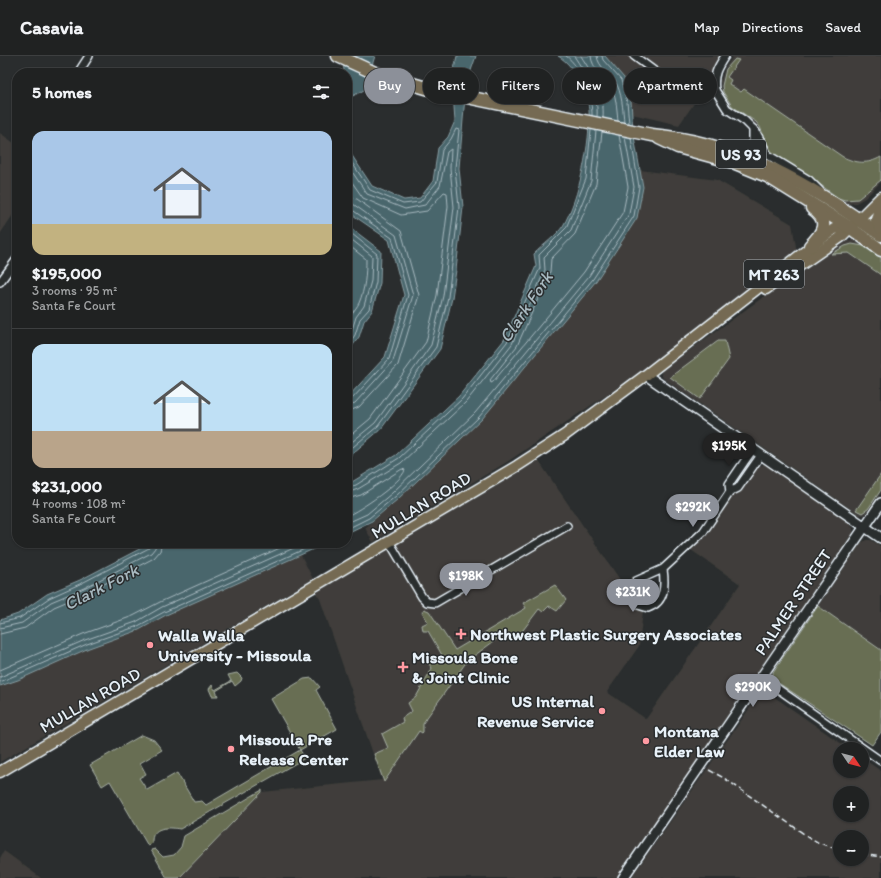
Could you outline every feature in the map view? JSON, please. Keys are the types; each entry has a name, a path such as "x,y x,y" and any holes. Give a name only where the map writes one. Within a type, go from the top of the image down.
{"highway":[{"path":"338,56 375,73 432,90 652,135"},
{"name":"US 93","path":"652,135 681,137 738,153 781,172 822,195 854,223 881,250"},
{"name":"US 93","path":"652,135 678,147 733,162 767,176 854,223 881,235"},
{"path":"767,176 777,186 821,215 824,224 823,229 818,238 810,246"},
{"path":"881,204 877,220 881,228"}],"main road":[{"name":"MULLAN ROAD","path":"740,304 788,274 842,236 881,197"},
{"name":"MULLAN ROAD","path":"0,772 390,543 517,466 565,435 646,375 740,304 810,246 834,229 854,223"}],"street":[{"path":"81,68 89,56"},
{"path":"634,56 650,68"},
{"path":"717,68 725,56"},
{"path":"717,93 727,109 753,129 768,155 808,180 818,188 822,195"},
{"name":"US 93","path":"738,153 750,148 753,141 753,129"},
{"path":"0,282 12,266"},
{"path":"646,375 881,538"},
{"path":"730,492 730,484 753,449"},
{"path":"663,569 663,594 660,600 648,608 638,605 631,594 634,583 644,576 663,569 702,532 730,492 738,488 761,455"},
{"name":"PALMER STREET","path":"623,878 881,503"},
{"path":"390,543 422,597 428,602 435,602 567,526"},
{"path":"761,677 881,761"}],"shaded area":[{"path":"605,56 727,56 717,70 717,68 624,68 624,89 616,75 616,68 612,68"},
{"path":"733,56 881,56 881,182 865,198 856,203 847,204 772,155 764,135 754,123 730,106 722,94 720,81 725,68"},
{"path":"631,104 694,104 679,125 632,114"},
{"path":"0,133 12,141 12,216 0,234"},
{"path":"640,170 717,180 792,224 797,252 737,301 620,386 507,462 373,542 365,528 398,499 482,419 596,281 637,218 643,187"},
{"path":"847,240 856,240 881,255 881,493 863,515 859,515 663,378 661,374 662,370 766,295"},
{"path":"538,460 623,584 634,576 628,590 630,600 643,611 639,646 607,692 646,719 740,584 691,550 705,537 732,496 756,468 764,464 845,519 853,528 853,533 617,878 179,878 262,792 382,780 320,599 315,592"},
{"path":"866,540 871,540 881,546 881,650 818,606 861,543"},
{"path":"301,555 313,579 0,762 0,686 18,680 89,648 139,630 166,615"},
{"path":"763,689 839,742 833,742 833,778 869,778 869,763 881,771 881,878 631,878"},
{"path":"4,851 41,878 0,878 0,858"}],"green space":[{"path":"735,59 739,60 727,77 731,80 729,84 741,92 744,89 843,157 852,161 866,162 876,160 881,157 881,180 858,199 845,200 838,198 809,176 772,155 760,127 756,122 732,106 723,92 722,86 726,69"},
{"path":"852,244 869,247 881,255 881,275 849,253 831,254 845,246"},
{"path":"718,341 725,341 729,359 700,399 670,377"},
{"path":"881,474 881,490 868,509 862,513 856,510"},
{"path":"555,585 566,600 557,611 549,606 543,612 539,609 520,634 497,639 467,661 423,723 423,732 422,733 419,731 384,782 374,754 388,748 382,734 403,722 402,718 412,711 408,703 416,697 432,668 428,663 442,655 428,631 423,631 422,625 428,622 422,612 424,609 429,611 455,650 526,608 523,603"},
{"path":"818,606 881,650 881,732 872,745 777,682 773,677 773,672"},
{"path":"237,673 242,678 241,681 235,686 232,681 216,691 218,696 212,696 209,689 212,685 215,690 231,681 228,675"},
{"path":"312,678 320,687 316,690 337,729 300,750 271,699 304,679"},
{"path":"142,735 154,740 162,750 140,763 146,774 139,778 147,790 177,773 194,802 202,801 206,805 300,750 305,758 180,829 166,828 157,831 152,837 152,843 148,846 110,781 102,786 90,765"},
{"path":"262,790 262,792 179,878 167,878 151,850 155,849 163,857 174,855 181,847 184,836"}],"water":[{"path":"343,56 375,56 371,68 364,68 364,90 352,96 352,68 344,68"},
{"path":"457,56 476,56 472,68 454,68"},
{"path":"558,56 605,56 615,68 572,68"},
{"name":"Clark Fork","path":"616,69 624,78 624,104 631,104 633,131 643,187 637,218 596,281 482,419 398,499 372,521 352,531 352,482 396,455 459,396 504,340 536,266 534,254 560,230 569,215 583,170 588,138 588,104 616,104"},
{"path":"454,104 464,104 459,168 463,207 452,298 440,349 381,429 352,454 352,393 385,357 404,295 389,240 352,214 352,156 372,186 404,200 420,198 433,181 438,148 448,137 455,121"},
{"path":"352,229 381,251 380,283 372,311 364,321 359,337 352,346"},
{"name":"Clark Fork","path":"141,548 316,548 166,615 139,630 89,648 18,680 0,686 0,620 18,614 47,594 80,580"}],"railway":[{"path":"709,770 724,778 807,836 819,843 833,848"},
{"path":"869,855 881,857"}],"place":[{"name":"Northwest Plastic Surgery Associates","path":"461,634"},
{"name":"Walla Walla University - Missoula","path":"150,645"},
{"name":"Missoula Bone & Joint Clinic","path":"403,667"},
{"name":"US Internal Revenue Service","path":"602,711"},
{"name":"Montana Elder Law","path":"646,741"},
{"name":"Missoula Pre Release Center","path":"231,749"}]}
